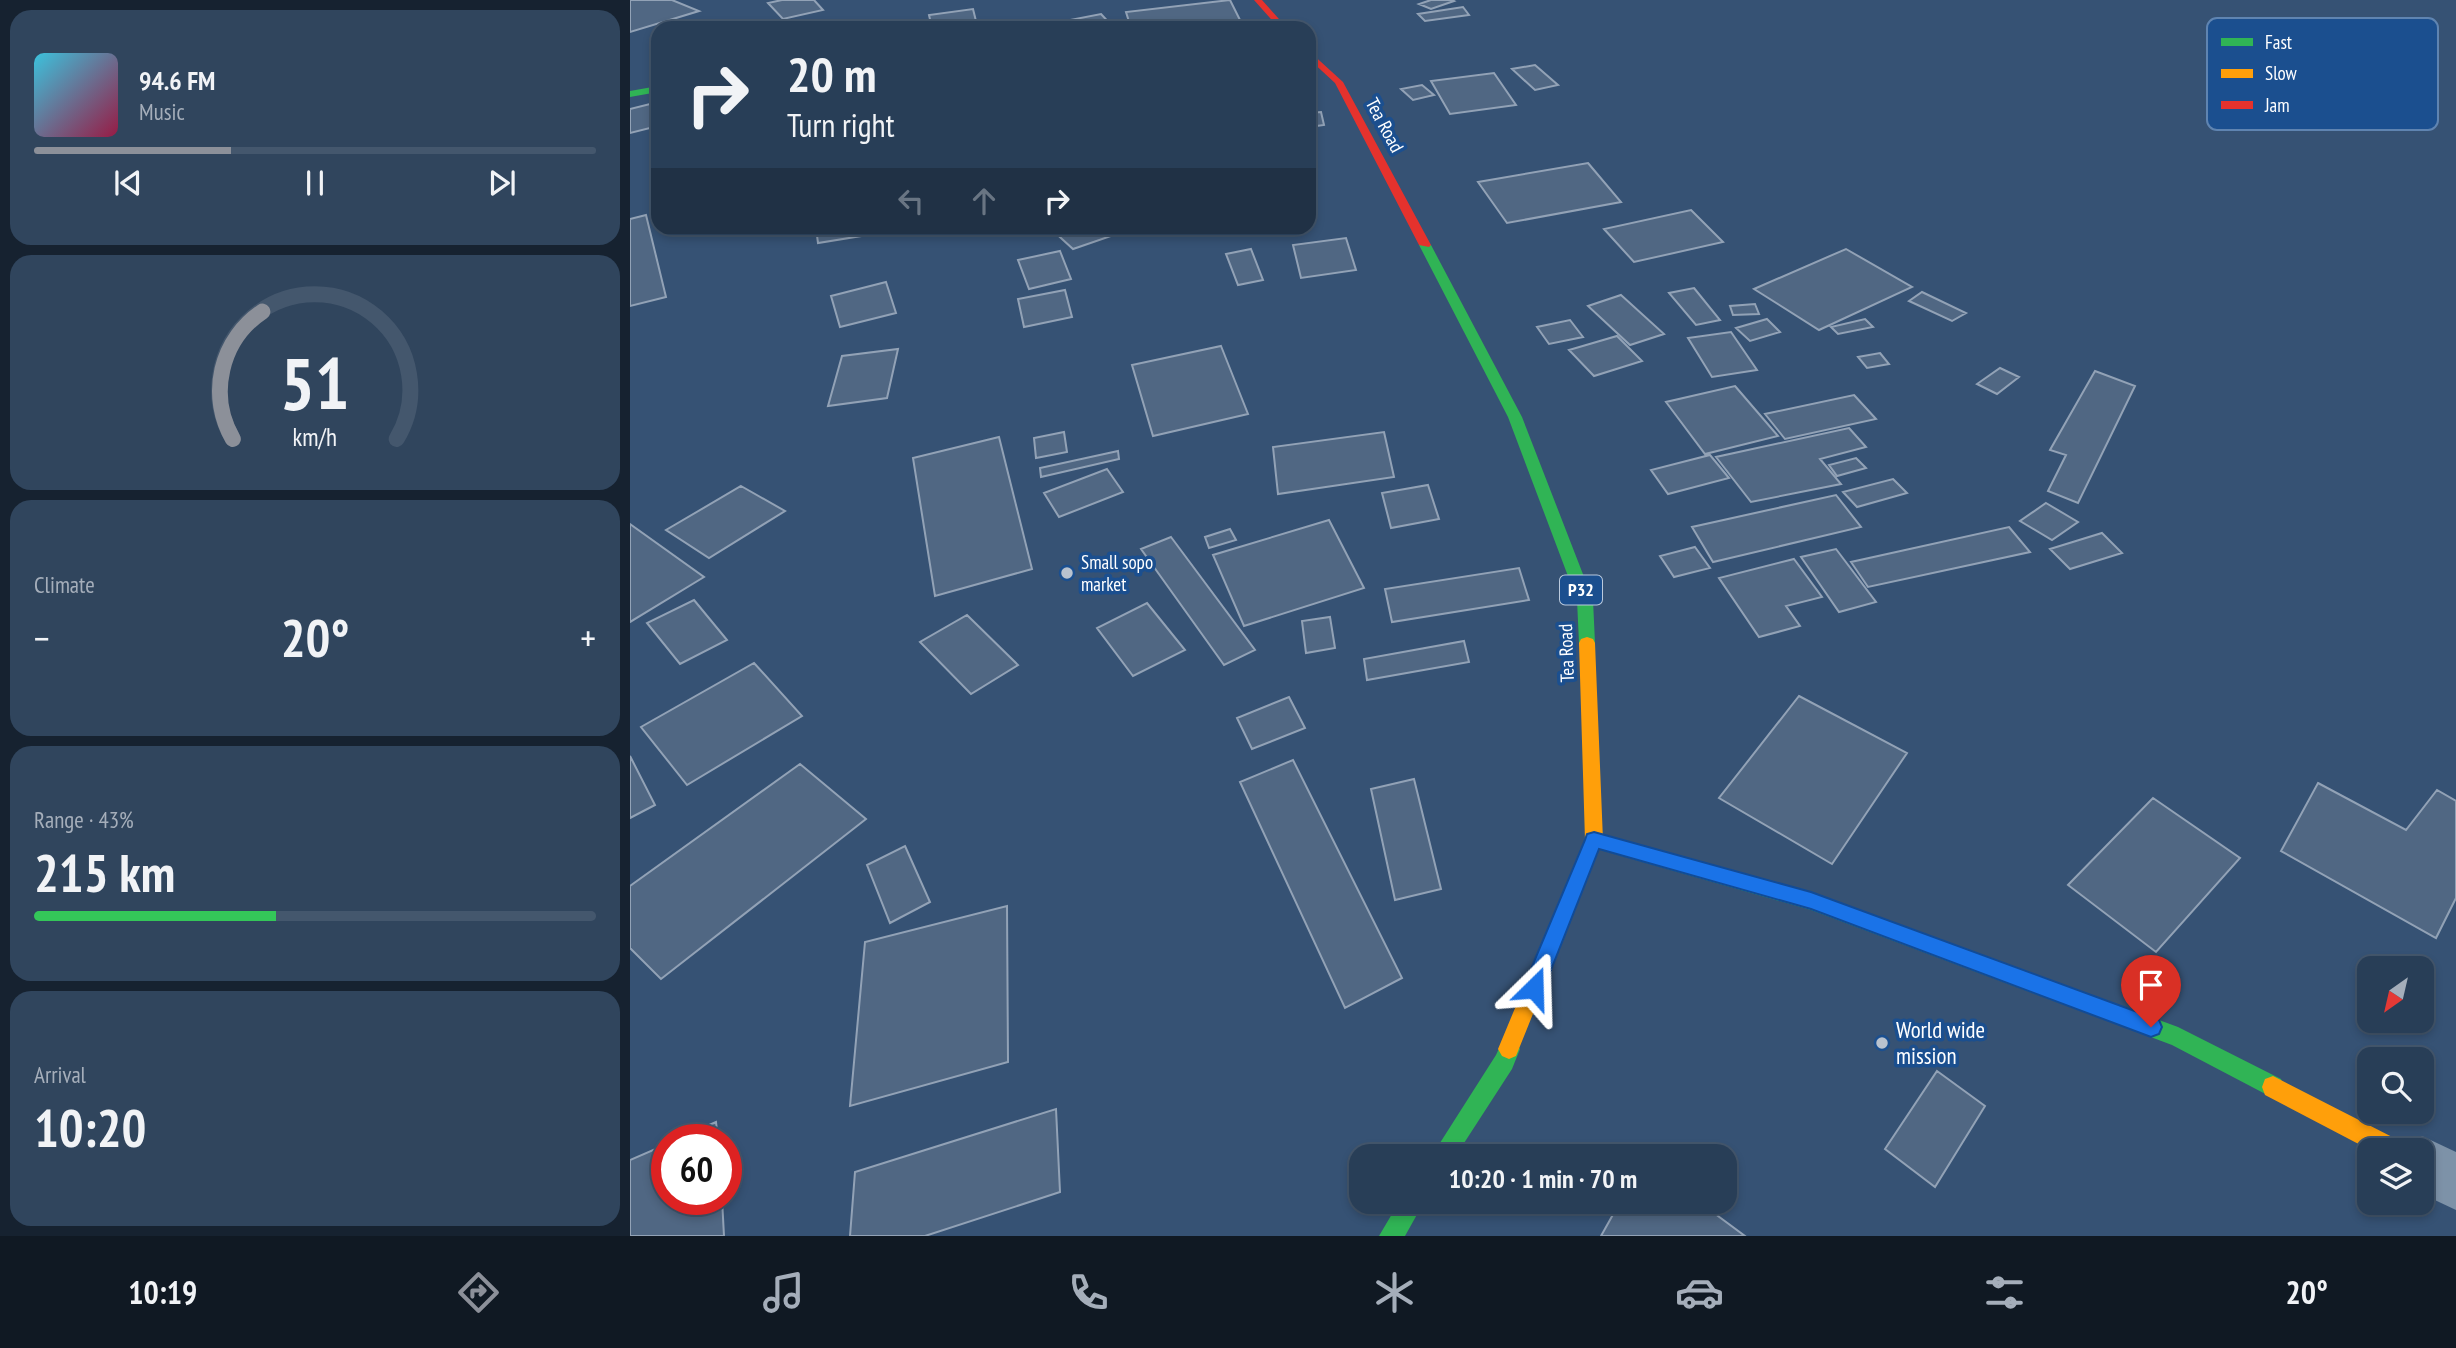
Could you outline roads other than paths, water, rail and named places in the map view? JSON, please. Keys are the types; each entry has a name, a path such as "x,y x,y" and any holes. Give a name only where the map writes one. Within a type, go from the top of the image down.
{"main road":[{"path":"1258,0 1277,21"},
{"name":"Tea Road","path":"1316,61 1339,82 1515,417 1585,600 1594,840 1504,1062 1450,1144"},
{"path":"1594,840 1811,901 2178,1037 2371,1138"},
{"path":"1391,1236 1405,1214"}],"street":[{"path":"2434,1170 2456,1182"}],"place":[{"name":"Small sopo market","path":"1067,573"},
{"name":"World wide mission","path":"1882,1043"}]}
